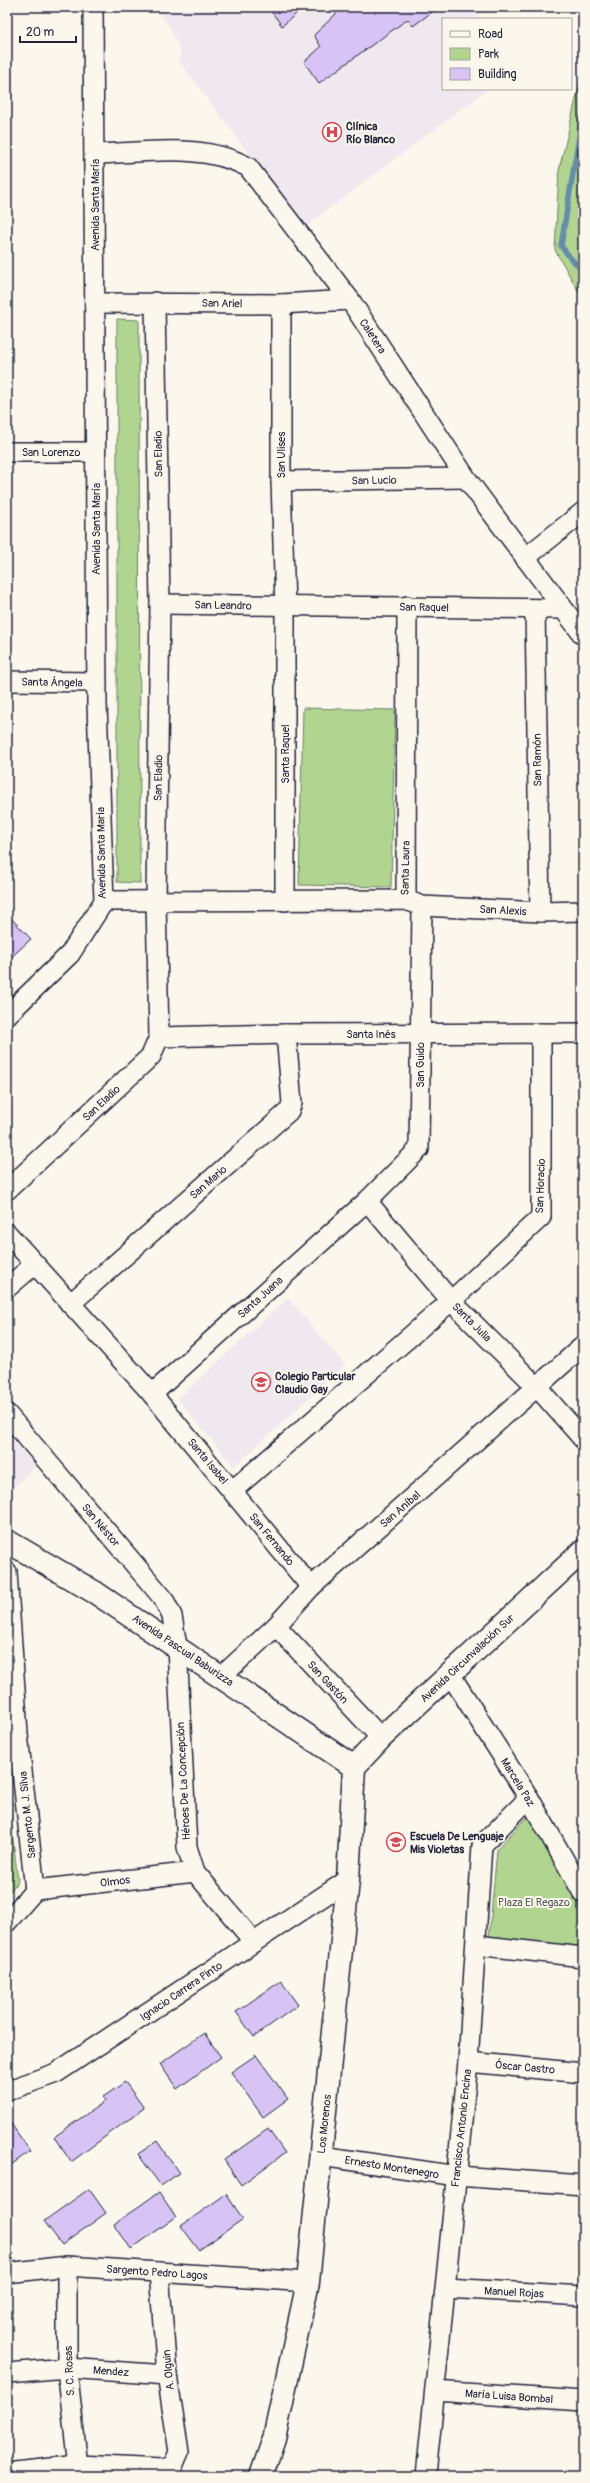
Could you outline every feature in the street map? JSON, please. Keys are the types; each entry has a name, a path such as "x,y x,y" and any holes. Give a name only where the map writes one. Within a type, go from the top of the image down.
{"main road":[{"name":"Avenida Pascual Baburizza","path":"8,1542 96,1593 222,1676 354,1767"},
{"name":"Avenida Circunvalación Sur","path":"354,1767 381,1738 583,1551"},
{"name":"Los Morenos","path":"261,2476 274,2439 308,2282 348,1880 354,1767"}],"street":[{"name":"Avenida Santa María","path":"7,1015 70,954 104,901 97,682 95,452 96,154 93,7"},
{"name":"Caletera","path":"96,154 193,151 218,154 233,159 248,167 350,300 466,478 562,609 583,635"},
{"name":"San Ariel","path":"95,302 281,304 350,300"},
{"name":"San Eladio","path":"7,1190 151,1056 159,1037 156,901 160,604 155,302"},
{"name":"San Ulises","path":"281,304 282,481 285,606"},
{"name":"San Lorenzo","path":"7,452 95,452"},
{"name":"San Lucio","path":"282,481 466,478"},
{"path":"525,558 583,512"},
{"name":"San Leandro","path":"160,604 285,606"},
{"name":"San Raquel","path":"285,606 407,606 562,609"},
{"name":"Santa Raquel","path":"285,606 285,901"},
{"name":"Santa Laura","path":"104,901 414,903 407,606"},
{"name":"San Ramón","path":"535,609 540,912"},
{"name":"Santa Ángela","path":"7,681 97,682"},
{"name":"San Alexis","path":"414,903 540,912 583,911"},
{"name":"San Guido","path":"367,1201 419,1149 420,1034 414,903"},
{"name":"San Horacio","path":"451,1301 541,1217 541,1033"},
{"name":"Santa Inés","path":"159,1037 286,1034 583,1033"},
{"name":"San Mario","path":"70,1304 289,1111 292,1103 286,1034"},
{"name":"Santa Julia","path":"367,1201 451,1301 538,1387 583,1439"},
{"name":"Santa Juana","path":"152,1394 367,1201"},
{"name":"Santa Isabel","path":"7,1233 152,1394 233,1490 451,1301"},
{"path":"7,1288 35,1264"},
{"name":"San Aníbal","path":"222,1676 276,1626 311,1587 583,1346"},
{"name":"San Néstor","path":"7,1414 163,1598 172,1616 177,1646"},
{"name":"San Fernando","path":"233,1490 311,1587"},
{"name":"Sargento M. J. Silva","path":"8,1542 7,1572 13,1734 35,1890"},
{"name":"San Gastón","path":"276,1626 381,1738"},
{"name":"Héroes De La Concepción","path":"177,1646 187,1847 195,1872 254,1942"},
{"name":"Marcela Paz","path":"450,1674 529,1798 583,1893"},
{"name":"Francisco Antonio Encina","path":"426,2476 468,2062 482,1845 529,1798"},
{"name":"Olmos","path":"35,1890 195,1872"},
{"name":"Ignacio Carrera Pinto","path":"7,2091 56,2073 348,1880"},
{"path":"7,1922 35,1890"},
{"path":"476,1945 583,1957"},
{"name":"Óscar Castro","path":"468,2062 583,2073"},
{"name":"Ernesto Montenegro","path":"321,2156 457,2176 583,2185"},
{"name":"Sargento Pedro Lagos","path":"7,2273 68,2266 308,2282"},
{"name":"S. C. Rosas","path":"68,2266 67,2368 78,2470"},
{"name":"A. Olguin","path":"78,2470 162,2469 173,2466 179,2452 167,2375 159,2272"},
{"name":"Manuel Rojas","path":"446,2288 583,2296"},
{"name":"Mendez","path":"7,2373 67,2368 167,2375"},
{"name":"María Luisa Bombal","path":"435,2391 583,2401"},
{"path":"7,2473 78,2470"}],"shaded area":[{"name":"Clínica Río Blanco","path":"155,7 489,7 476,18 442,18 442,90 487,90 305,227 178,60 181,52 170,27"},
{"name":"Colegio Particular Claudio Gay","path":"288,1298 345,1365 234,1467 177,1399"},
{"path":"7,1433 36,1466 7,1493"}],"green space":[{"path":"583,70 583,299 555,250 559,170"},
{"path":"117,319 139,320 140,883 117,882"},
{"path":"303,708 395,710 391,887 299,885"},
{"path":"7,1788 18,1881 7,1895"},
{"name":"Plaza El Regazo","path":"529,1815 583,1907 583,1947 489,1938 497,1849"}],"building":[{"path":"268,7 304,7 282,26"},
{"path":"343,7 439,7 413,26 408,19 319,83 304,62 321,47 314,35"},
{"path":"7,914 31,939 7,961"},
{"path":"281,1981 298,2005 254,2037 236,2012"},
{"path":"204,2033 221,2057 177,2089 160,2064"},
{"path":"256,2055 288,2099 263,2117 231,2072"},
{"path":"125,2082 144,2108 71,2162 54,2137 105,2101 103,2097"},
{"path":"7,2118 30,2151 7,2168"},
{"path":"268,2129 285,2153 241,2185 224,2160"},
{"path":"157,2141 179,2173 161,2186 138,2154"},
{"path":"89,2189 106,2213 62,2245 44,2221"},
{"path":"159,2192 176,2217 131,2249 114,2224"},
{"path":"226,2194 243,2219 199,2250 181,2226"}],"waterway":[{"path":"583,112 561,246 572,260 583,270"}],"place":[{"name":"Clínica Río Blanco","path":"332,132"},
{"name":"Colegio Particular Claudio Gay","path":"261,1382"},
{"name":"Escuela De Lenguaje Mis Violetas","path":"396,1842"}]}
